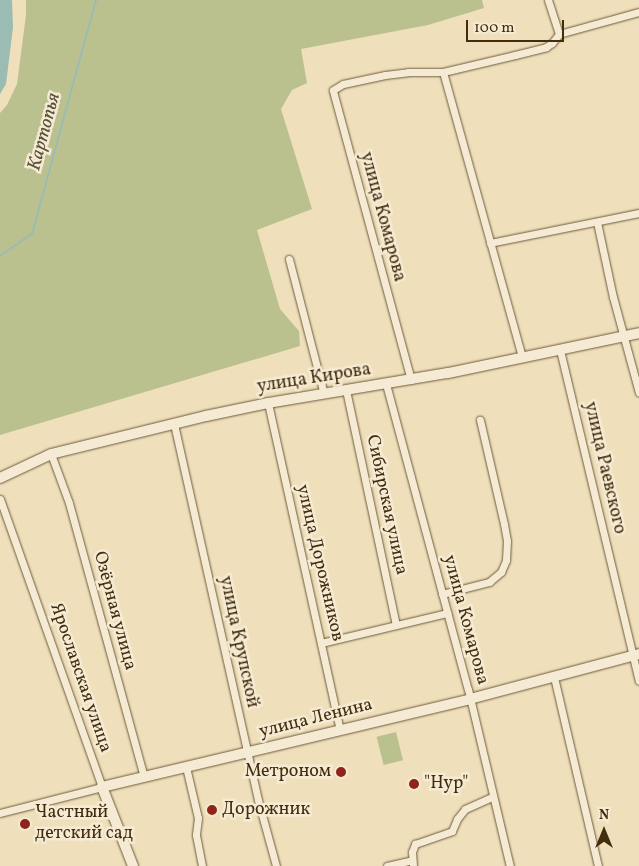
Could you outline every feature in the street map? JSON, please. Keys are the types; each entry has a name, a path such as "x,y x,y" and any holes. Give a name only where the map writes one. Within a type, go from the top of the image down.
{"street":[{"path":"548,0 559,34"},
{"path":"522,357 443,72 546,47 559,34 639,12"},
{"name":"улица Комарова","path":"411,380 333,90 343,84 385,75 443,72"},
{"path":"490,243 639,213"},
{"path":"597,222 623,336 639,392"},
{"path":"289,259 324,394"},
{"name":"улица Кирова","path":"0,478 51,454 174,424 268,403 411,380 639,333"},
{"name":"улица Раевского","path":"560,350 636,655 639,681"},
{"name":"улица Комарова","path":"386,384 470,699 510,866"},
{"name":"Сибирская улица","path":"346,390 396,625"},
{"name":"улица Дорожников","path":"268,403 340,730"},
{"path":"442,594 489,582 500,572 506,560 505,532 480,420"},
{"name":"улица Крупской","path":"174,424 247,753 276,866"},
{"name":"Озёрная улица","path":"51,454 69,503 144,777"},
{"name":"Ярославская улица","path":"0,499 102,787 133,866"},
{"path":"321,643 447,613"},
{"name":"улица Ленина","path":"0,811 470,699 636,655"},
{"path":"554,677 598,866"},
{"path":"186,767 198,818 196,835 202,866"},
{"path":"387,866 413,863 412,847 415,844 449,833 454,829 457,819 465,809 492,797"}],"green space":[{"path":"26,0 482,0 484,8 428,25 301,49 307,83 292,90 281,109 312,209 257,230 280,309 299,331 300,346 0,435 0,113 7,105 17,84 26,15"},
{"path":"396,732 403,760 384,765 377,737"}],"water":[{"path":"0,0 12,0 13,27 6,84 0,94"}],"waterway":[{"name":"Картопья","path":"0,256 32,234 96,0"}],"place":[{"name":"Метроном","path":"341,772"},
{"name":"\"Нур\"","path":"414,784"},
{"name":"Дорожник","path":"212,810"},
{"name":"Частный детский сад","path":"25,824"}]}
